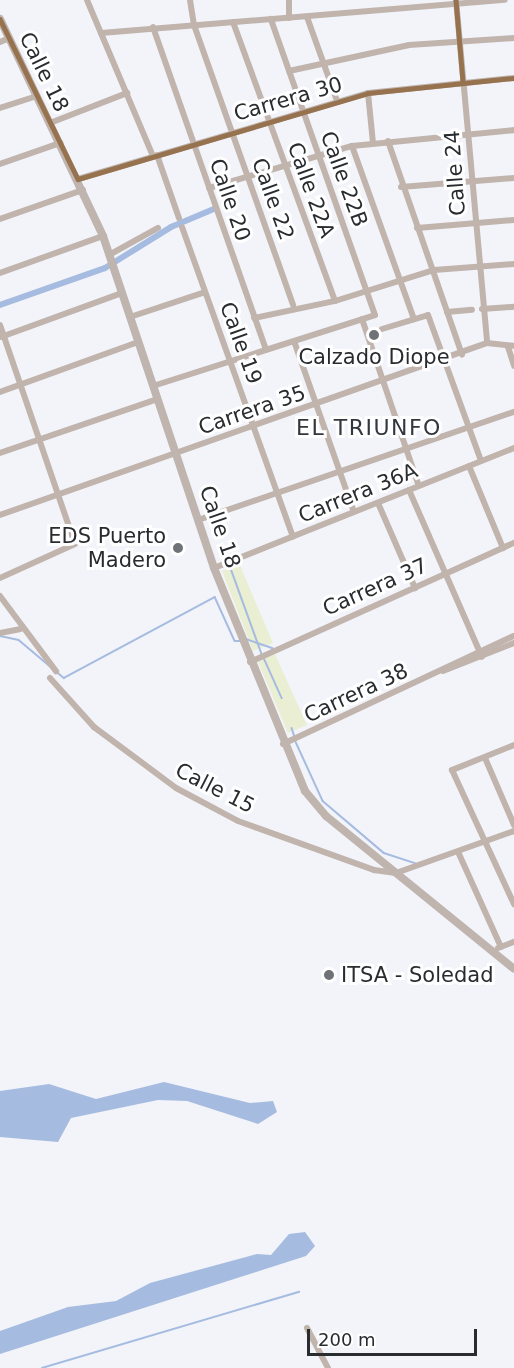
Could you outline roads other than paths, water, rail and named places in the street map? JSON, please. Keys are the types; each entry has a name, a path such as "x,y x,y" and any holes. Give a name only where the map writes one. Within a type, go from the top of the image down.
{"main road":[{"name":"Calle 18","path":"0,19 4,41 50,123 103,236 214,568 249,662 284,744 314,804 514,969"}],"street":[{"path":"87,0 155,155 179,218"},
{"name":"Calle 22","path":"190,0 194,25 293,305"},
{"path":"289,0 289,18"},
{"path":"101,33 153,27 307,17 456,2 505,0"},
{"name":"Calle 24","path":"456,2 469,134 478,267 487,343"},
{"path":"307,17 337,101"},
{"name":"Calle 22B","path":"270,19 375,315 362,319"},
{"name":"Calle 22A","path":"233,22 335,301"},
{"name":"Calle 20","path":"153,27 266,350"},
{"path":"289,71 409,45 514,38"},
{"name":"Carrera 30","path":"78,179 193,143 368,93 514,78"},
{"path":"50,123 127,93"},
{"path":"368,93 373,143"},
{"path":"0,108 36,96"},
{"path":"209,188 352,146 514,130"},
{"path":"388,141 401,187 434,270 462,356"},
{"path":"0,164 60,143"},
{"path":"352,146 414,319"},
{"path":"401,187 514,178"},
{"path":"0,219 82,190"},
{"path":"417,228 514,220"},
{"name":"Calle 19","path":"182,227 232,362 274,494 293,537"},
{"path":"110,257 158,228"},
{"path":"0,273 103,236"},
{"path":"254,318 293,305 335,301 434,270 514,264"},
{"path":"130,317 205,292"},
{"path":"2,336 122,293"},
{"path":"482,309 514,307"},
{"path":"447,312 472,310"},
{"path":"382,329 428,315 481,461"},
{"path":"153,386 362,319 419,486"},
{"path":"0,325 2,336 41,439 75,544 0,578"},
{"path":"294,341 354,512"},
{"path":"0,392 138,342"},
{"path":"487,343 511,346 514,366"},
{"name":"Carrera 35","path":"0,515 462,356 487,343"},
{"path":"0,453 158,399"},
{"path":"198,520 514,412"},
{"name":"Carrera 36A","path":"214,568 514,448"},
{"path":"469,466 503,548"},
{"path":"409,490 480,655"},
{"path":"378,503 415,588"},
{"name":"Carrera 37","path":"249,662 514,543"},
{"path":"0,596 21,629 56,671"},
{"path":"0,633 21,629"},
{"name":"Carrera 38","path":"480,655 514,636"},
{"name":"Carrera 38","path":"284,744 442,671 514,643"},
{"name":"Calle 15","path":"50,678 124,754 176,789 238,821 396,873"},
{"path":"514,746 452,770 478,834 489,843 514,904"},
{"path":"485,758 514,825"},
{"path":"396,873 459,854 514,831"},
{"path":"459,854 501,947"},
{"path":"492,951 514,942"},
{"path":"307,1328 328,1368"}],"water":[{"path":"164,1082 250,1103 273,1101 277,1112 258,1124 187,1101 158,1100 71,1118 58,1142 0,1137 0,1091 49,1084 96,1099"},
{"path":"305,1232 315,1246 306,1256 0,1354 0,1331 68,1307 116,1301 150,1283 257,1254 271,1255 289,1234"}],"waterway":[{"path":"0,305 105,268 171,227 216,208"},
{"path":"229,563 262,654"},
{"path":"0,636 19,640 64,678 215,597 235,641 242,641"},
{"path":"246,639 272,648"},
{"path":"264,658 282,698"},
{"path":"292,728 295,737"},
{"path":"296,742 323,801 384,853 415,863"},
{"path":"42,1368 299,1292"}],"place":[{"name":"Calzado Diope","path":"374,335"},
{"name":"EDS Puerto Madero","path":"178,548"},
{"name":"ITSA - Soledad","path":"329,975"}],"district":[{"name":"EL TRIUNFO","path":"369,428"}]}
